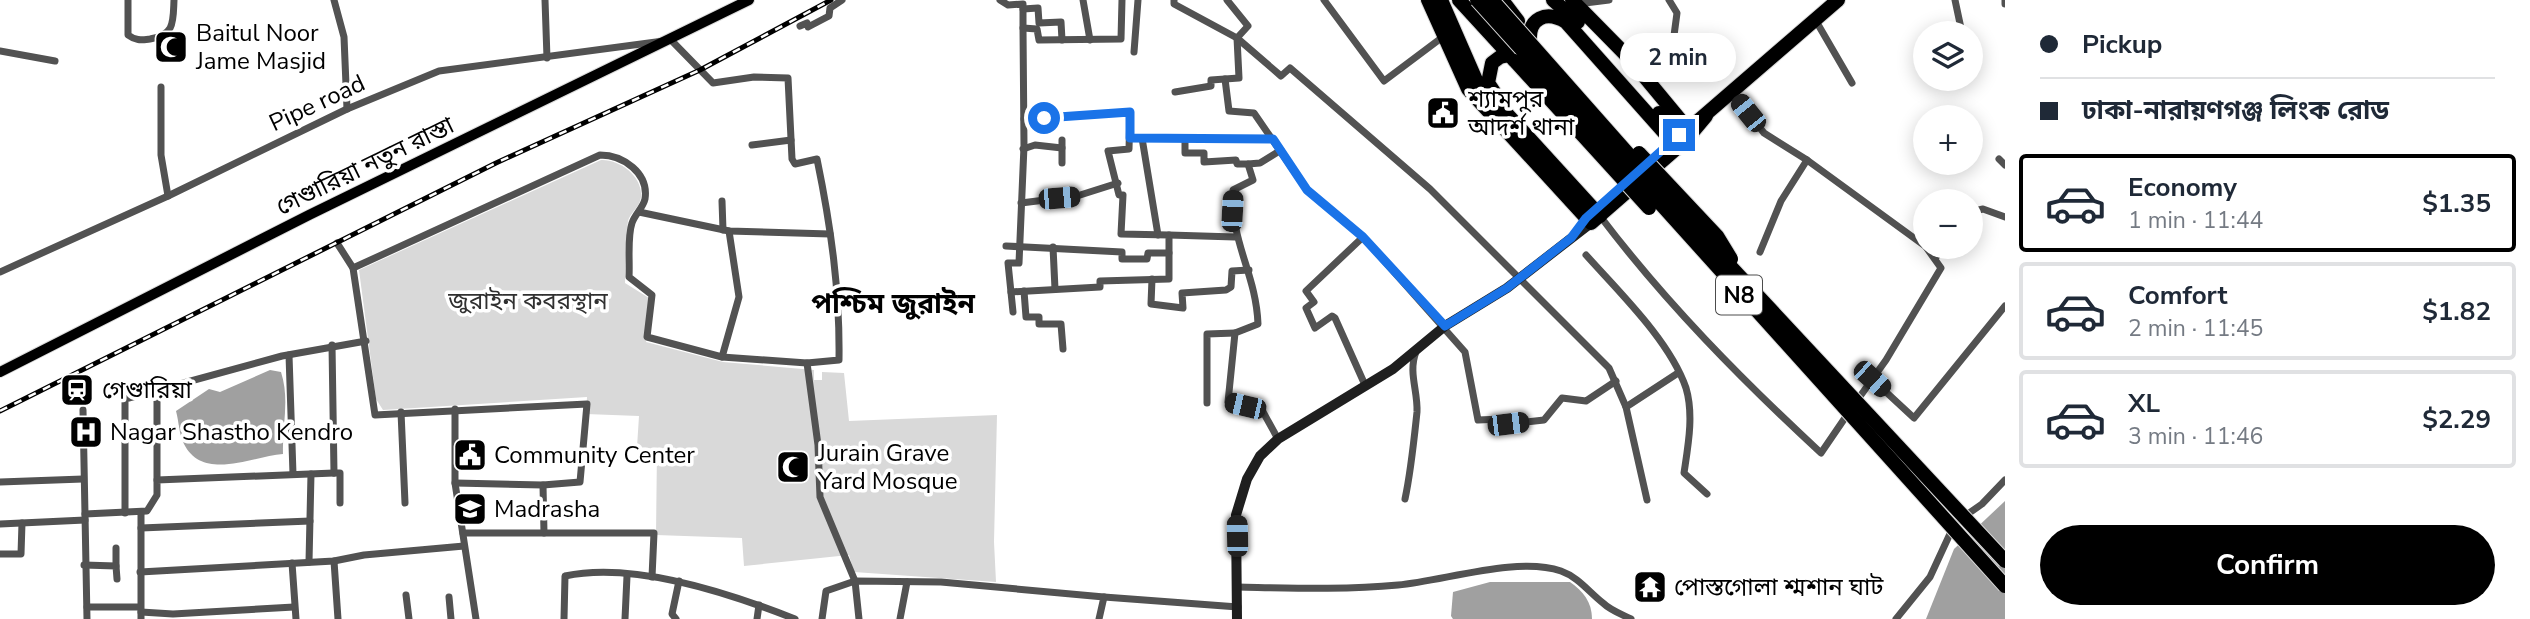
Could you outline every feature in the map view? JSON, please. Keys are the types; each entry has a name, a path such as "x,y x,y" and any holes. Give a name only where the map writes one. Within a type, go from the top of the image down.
{"highway":[{"path":"1427,0 1468,89 1596,214"},
{"path":"1441,0 1476,80 1596,214"},
{"path":"1459,0 1524,48"},
{"name":"N8","path":"1477,0 1524,48 1740,287 2005,586"},
{"name":"N8","path":"1492,0 1524,48"},
{"path":"1502,0 1524,48 1693,257 1740,287"},
{"path":"1553,0 1570,14 1682,138"},
{"path":"1596,214 1838,0"},
{"path":"1575,2 1629,58 1682,138"},
{"path":"1596,214 1492,91 1488,76 1492,63 1524,48 1534,21 1554,16 1566,22 1682,138"},
{"name":"N8","path":"1740,287 2005,561"}],"main road":[{"name":"গেণ্ডারিয়া নতুন রাস্তা","path":"0,372 331,204 749,0"},
{"path":"1238,613 1236,515 1240,499 1260,456 1278,439 1416,352 1445,326 1519,277 1571,238 1596,214"}],"street":[{"path":"128,0 129,37 138,41 164,37 173,26 174,0"},
{"path":"334,0 344,37 347,108"},
{"path":"545,0 547,58"},
{"path":"800,26 807,23 808,27 829,16 830,8 842,0"},
{"path":"1000,0 1008,5 1023,4 1024,149 1020,246 1019,263 1008,263 1013,312"},
{"path":"1083,0 1090,40"},
{"path":"1023,28 1037,29 1039,40 1121,39 1122,0"},
{"path":"1134,52 1138,0"},
{"path":"1174,0 1174,4 1237,38 1281,76 1290,68 1430,189 1609,368 1626,407 1647,500"},
{"path":"1175,92 1211,86 1211,80 1238,78 1237,38 1248,26 1227,0"},
{"path":"1324,0 1384,81 1445,36"},
{"path":"1575,2 1609,0"},
{"path":"1629,58 1673,43 1677,13 1669,0"},
{"path":"1955,0 1959,21"},
{"path":"1023,9 1038,8 1039,23 1061,22 1062,40"},
{"path":"1816,21 1852,83"},
{"path":"353,268 600,155 613,155 626,161 639,173 646,190 644,202 632,223 629,277 652,295 647,337 722,357 807,363 839,360 839,295 817,159 795,164 788,78 743,78 717,83 700,70 671,40"},
{"name":"Pipe road","path":"0,272 168,196 347,108 439,71 671,40"},
{"path":"0,51 55,61"},
{"path":"1225,79 1229,111 1254,113 1307,190 1363,237 1445,326 1465,352 1478,420 1502,419 1508,424 1544,420 1562,398 1586,401 1616,381"},
{"path":"161,87 161,155 168,196"},
{"path":"1732,93 1764,133 1807,160 1913,237"},
{"path":"1024,118 1130,112 1129,149 1108,151 1119,195 1123,195 1121,234 1236,237"},
{"path":"1130,138 1273,139"},
{"path":"1142,138 1158,235"},
{"path":"1185,138 1185,153 1204,153 1204,162 1236,160 1237,164 1261,163 1281,150"},
{"path":"752,145 791,140"},
{"path":"1024,149 1035,145 1062,144 1062,163"},
{"path":"1760,252 1781,201 1807,160"},
{"path":"1207,403 1207,334 1235,333 1258,324 1255,291 1236,237 1233,190 1253,180 1248,164"},
{"path":"1021,203 1077,196 1118,183"},
{"path":"722,201 740,297 722,357"},
{"path":"1983,209 2005,217"},
{"path":"639,212 726,231 830,234"},
{"path":"1596,214 1699,335 1821,453 1872,379 1941,268 1937,259"},
{"path":"1011,292 1100,287 1100,281 1169,279 1169,235"},
{"path":"1363,237 1306,290 1314,302 1306,308 1315,328 1332,316 1335,318 1365,384"},
{"path":"337,243 353,268 375,415 586,403 583,479 576,483 543,485 455,483"},
{"path":"1006,246 1122,252 1122,259 1147,259 1147,253 1169,253"},
{"path":"1053,247 1055,289"},
{"path":"1586,255 1633,307 1678,373 1686,389 1689,411 1685,473 1707,494"},
{"path":"1152,279 1151,304 1183,308 1182,293 1226,290 1231,287 1232,271 1249,270"},
{"path":"1024,291 1026,317 1039,317 1039,324 1061,324 1063,349"},
{"path":"1872,379 1914,418 2005,306"},
{"path":"1235,333 1228,402 1262,410 1278,439"},
{"path":"125,513 125,399 289,355 332,345 366,341"},
{"path":"332,345 334,473"},
{"path":"1405,499 1417,411 1417,388 1411,367 1416,352"},
{"path":"289,355 293,474"},
{"path":"807,363 818,445 820,498 855,581 859,619"},
{"path":"1626,407 1678,373"},
{"path":"0,524 141,513 152,507 157,480 157,390"},
{"path":"455,409 455,483 476,619"},
{"path":"83,410 87,619"},
{"path":"401,412 405,503"},
{"path":"157,480 340,473 340,503"},
{"path":"309,562 312,474"},
{"path":"0,482 83,479"},
{"path":"1896,619 1930,577 1955,523 1982,504 2005,480"},
{"path":"543,485 544,533"},
{"path":"140,613 141,513"},
{"path":"141,528 310,521"},
{"path":"0,554 21,554 22,523"},
{"path":"463,533 654,533 652,578"},
{"path":"140,572 334,561 364,555 464,546"},
{"path":"116,548 117,579"},
{"path":"334,561 338,619"},
{"path":"292,563 296,619"},
{"path":"84,565 116,566"},
{"path":"1238,587 1332,588 1399,585 1466,573 1524,567 1561,571 1583,584 1605,605 1630,619"},
{"path":"564,619 565,576 627,576 679,581 795,619"},
{"path":"625,619 627,576"},
{"path":"676,619 672,614 679,581"},
{"path":"822,619 826,591 855,581 965,584 1238,613"},
{"path":"900,619 907,582"},
{"path":"406,595 409,619"},
{"path":"449,597 452,619"},
{"path":"1100,619 1104,597"},
{"path":"757,619 759,605"},
{"path":"87,607 140,613 294,607"}],"green space":[{"name":"জুরাইন কবরস্থান","path":"601,160 615,162 628,170 641,189 640,201 628,221 625,283 649,298 646,342 723,362 814,370 814,380 822,380 822,372 844,373 849,421 997,415 994,542 996,582 854,572 849,555 744,566 742,538 656,535 657,449 637,447 639,416 586,414 587,397 383,410 376,399 359,270"}],"shaded area":[{"path":"270,370 281,372 284,382 283,454 229,464 203,462 192,455 182,440 176,411 209,389 220,392"},
{"path":"2005,501 2005,619 1926,619 1954,549"},
{"path":"1490,582 1570,582 1586,598 1592,619 1453,619 1451,616 1453,592"}],"railway":[{"path":"0,411 496,163 700,70 831,0"}],"place":[{"name":"Baitul Noor Jame Masjid","path":"171,47"},
{"name":"শ্যামপুর আদর্শ থানা","path":"1443,113"},
{"name":"গেণ্ডারিয়া","path":"77,390"},
{"name":"Nagar Shastho Kendro","path":"86,432"},
{"name":"Community Center","path":"470,455"},
{"name":"Jurain Grave Yard Mosque","path":"793,467"},
{"name":"Madrasha","path":"470,509"},
{"name":"পোস্তগোলা শ্মশান ঘাট","path":"1650,587"}],"district":[{"name":"পশ্চিম জুরাইন","path":"893,303"}],"route":[{"path":"1044,118 1130,112 1130,138 1273,139 1307,190 1363,237 1445,326 1507,288 1571,238 1586,218 1679,135"}]}
